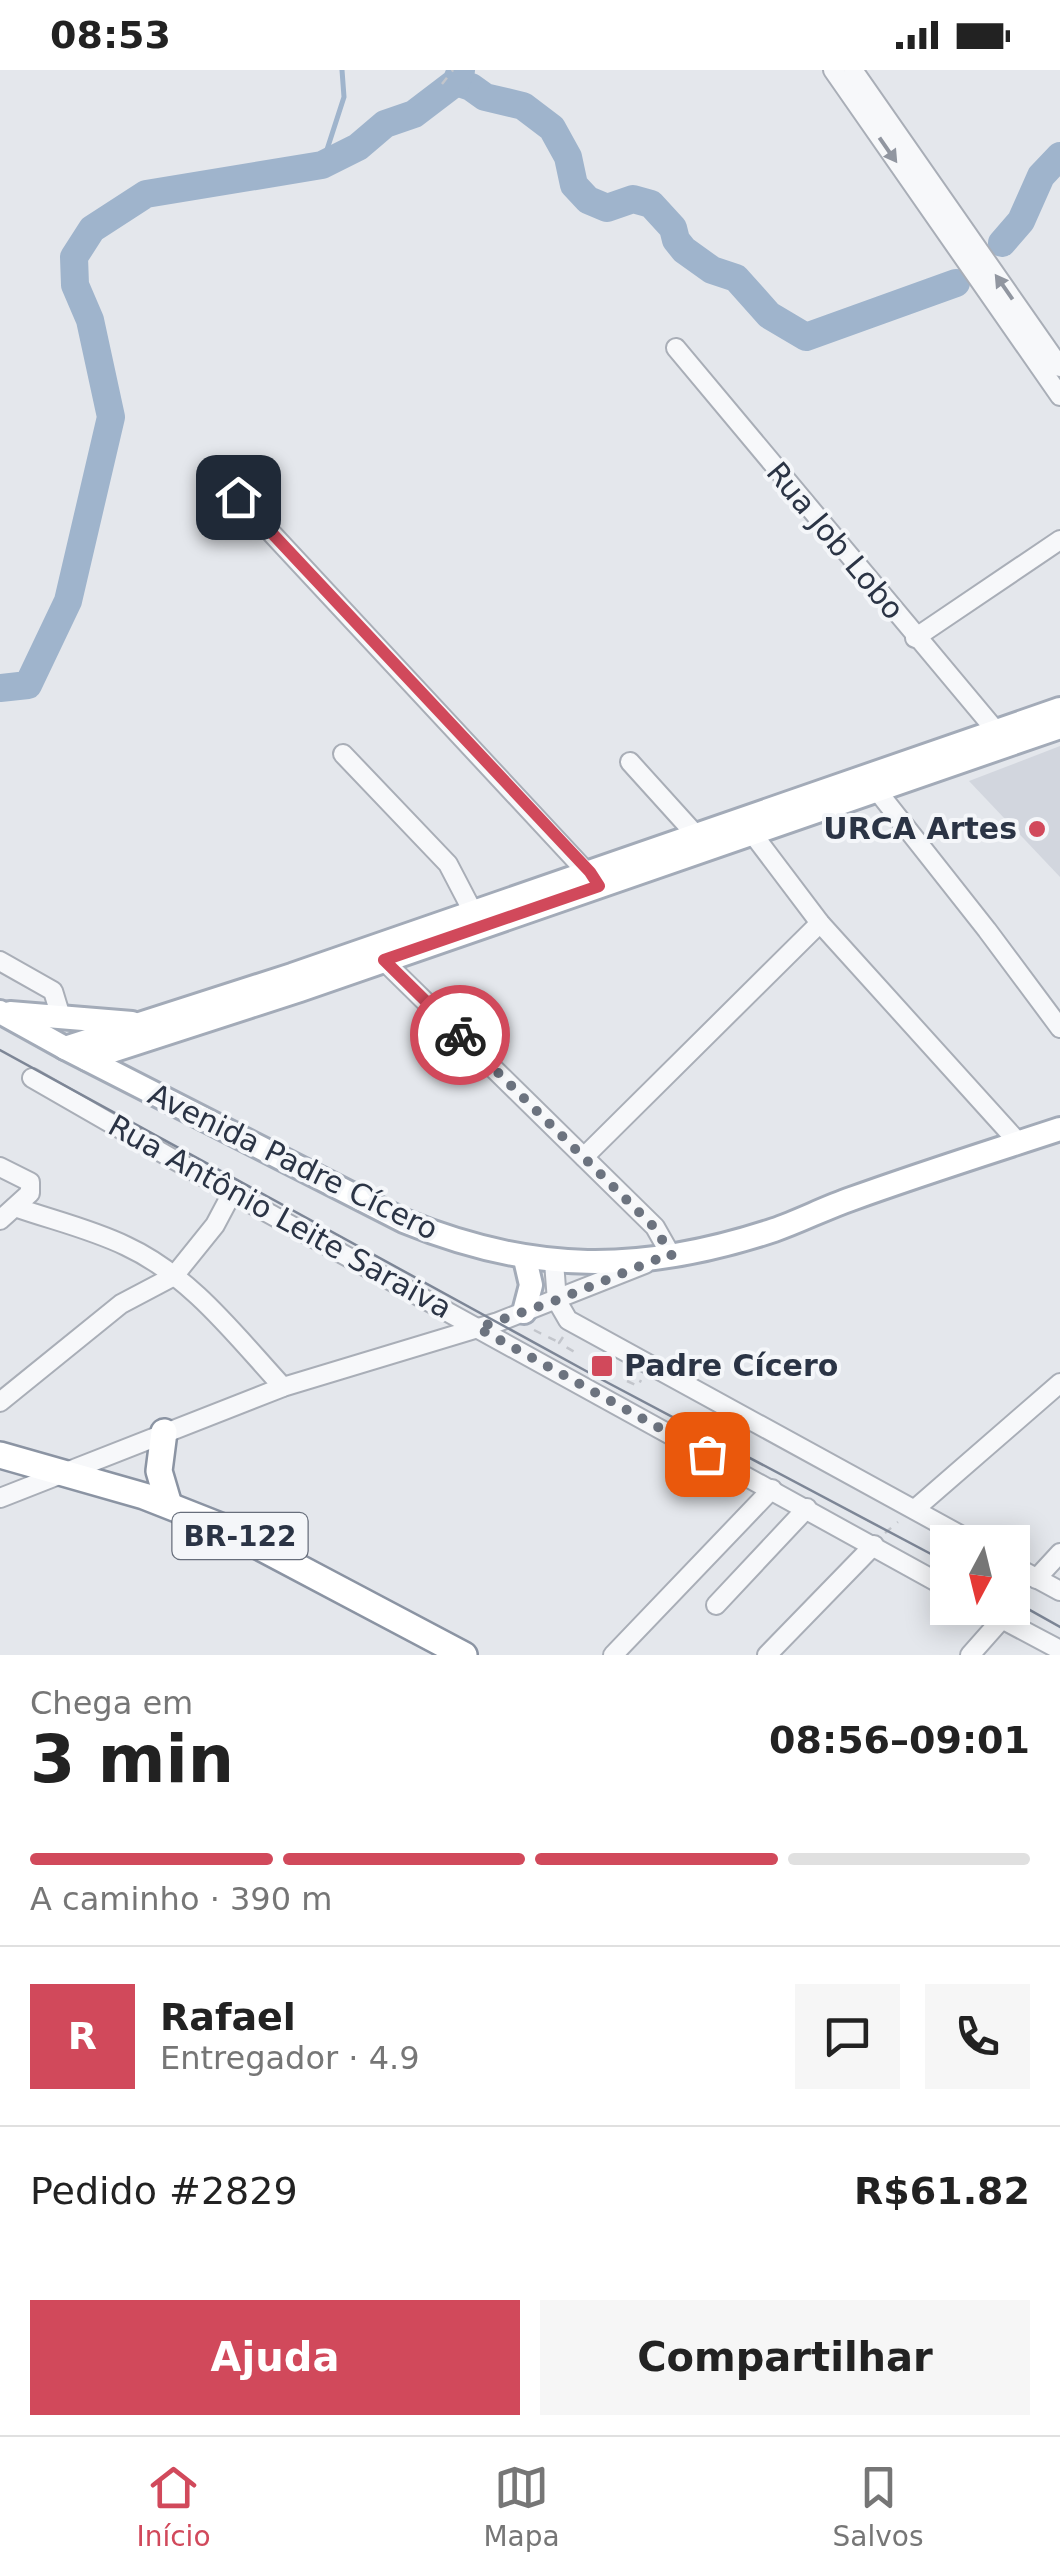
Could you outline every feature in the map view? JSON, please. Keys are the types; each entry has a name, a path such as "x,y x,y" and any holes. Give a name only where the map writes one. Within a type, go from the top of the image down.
{"highway":[{"path":"164,1432 159,1471 170,1505"},
{"name":"BR-122","path":"0,1455 170,1505 251,1541 464,1655"}],"main road":[{"path":"87,1059 473,912 752,832 1060,709"},
{"path":"65,1048 384,960 696,836 1060,727"},
{"path":"1,1012 142,1024"},
{"name":"Avenida Padre Cícero","path":"1,1012 404,1221 453,1241 554,1262 666,1257 777,1229 847,1200 1060,1128"},
{"path":"524,1312 531,1285 526,1258"}],"street":[{"path":"833,70 1060,396"},
{"path":"853,70 1060,367"},
{"name":"Rua Job Lobo","path":"676,348 997,732"},
{"path":"211,468 594,879"},
{"path":"915,638 1060,540"},
{"path":"343,754 448,864 473,912"},
{"path":"630,762 696,836"},
{"path":"871,783 1060,1028"},
{"path":"752,832 820,923 1018,1142"},
{"path":"584,1157 820,923"},
{"path":"0,1498 283,1387 478,1328 666,1257 655,1228 384,960"},
{"path":"0,961 53,991 61,1017"},
{"name":"Rua Antônio Leite Saraiva","path":"32,1078 232,1193 930,1578"},
{"path":"0,1167 30,1182 30,1193 0,1220"},
{"path":"0,1402 120,1304 174,1276 216,1226 232,1193"},
{"path":"15,1207 127,1246 174,1276 198,1296 283,1387"},
{"path":"554,1262 557,1300 568,1320 944,1525"},
{"path":"915,1508 1060,1383"},
{"path":"614,1655 772,1490"},
{"path":"716,1604 806,1508"},
{"path":"767,1655 874,1545"},
{"path":"1036,1579 1060,1554"},
{"path":"1030,1576 1060,1592"},
{"path":"970,1655 997,1625"},
{"path":"1011,1625 1060,1650"}],"path":[{"path":"442,84 454,70"},
{"path":"559,1343 564,1335"},
{"path":"546,1336 578,1354"},
{"path":"628,1381 638,1386"},
{"path":"874,1545 915,1508"}],"shaded area":[{"name":"URCA Artes","path":"1060,746 1060,877 969,781"}],"waterway":[{"path":"322,165 344,97 342,70"},
{"path":"0,688 28,685 68,601 111,417 90,320 75,285 74,257 92,229 146,194 322,165 358,147 385,124 414,114 456,82 461,70"},
{"path":"456,82 485,97 523,106 552,128 568,157 574,185 588,200 607,208 633,199 651,204 673,228 684,250 712,270 736,278 769,315 806,337 956,283"},
{"path":"1002,243 1021,221 1041,176 1060,156"}],"tram line":[{"path":"0,1050 597,1377 930,1553"},
{"path":"1030,1610 1060,1627"}],"way so far":[{"path":"460,1035 655,1228 672,1256 478,1328 707,1454"}],"place":[{"name":"URCA Artes","path":"1037,829"},
{"name":"Padre Cícero","path":"602,1366"}],"route":[{"path":"238,497 599,886 384,960 460,1035"}]}
